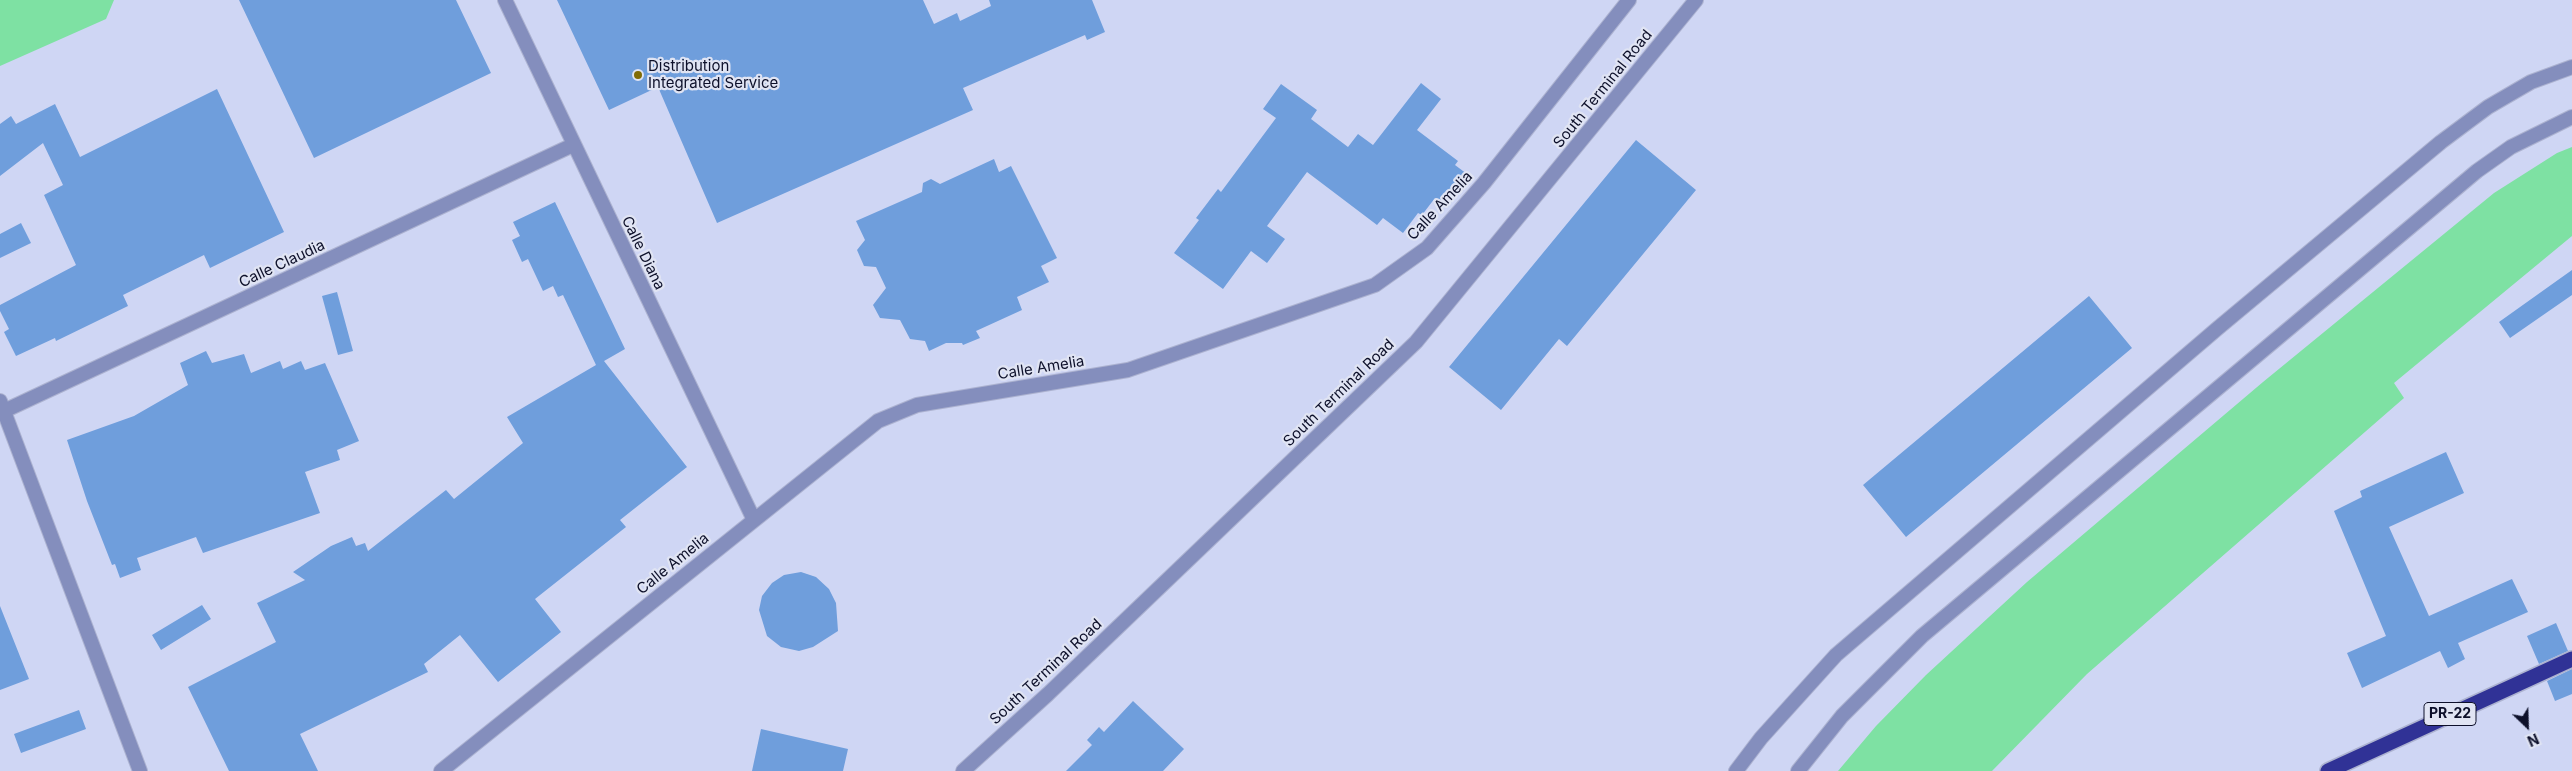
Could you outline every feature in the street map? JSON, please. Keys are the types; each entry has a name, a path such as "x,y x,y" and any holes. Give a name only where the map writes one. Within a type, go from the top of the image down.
{"highway":[{"name":"PR-22","path":"2328,771 2572,659"}],"street":[{"name":"Calle Diana","path":"505,0 754,520"},
{"name":"Calle Amelia","path":"441,771 878,421 917,404 1128,370 1375,285 1427,248 1484,183 1629,0"},
{"name":"South Terminal Road","path":"963,771 1055,688 1416,342 1696,0"},
{"path":"1736,771 1761,738 1836,654 2218,328 2441,142 2488,108 2531,82 2572,66"},
{"path":"1798,771 1842,716 1922,636 2477,171 2511,147 2572,117"},
{"name":"Calle Claudia","path":"2,406 573,145"},
{"path":"2,406 140,771"}],"green space":[{"path":"0,0 114,0 106,19 0,66"},
{"path":"2572,147 2572,236 2394,383 2404,398 2087,674 1992,771 1838,771 1876,726 1926,675 2027,582 2263,382 2494,193 2557,153"}],"building":[{"path":"239,0 456,0 491,73 314,158"},
{"path":"557,0 923,0 934,24 957,13 960,21 991,6 989,0 1092,0 1105,32 1087,40 1085,35 963,88 973,110 717,223 658,87 609,110"},
{"path":"1421,83 1441,99 1417,130 1458,161 1455,165 1471,177 1448,207 1435,198 1422,215 1418,213 1403,233 1383,218 1377,225 1307,172 1267,226 1285,239 1267,263 1251,251 1223,289 1174,253 1199,220 1196,218 1218,189 1221,192 1276,118 1263,109 1281,84 1317,110 1311,119 1348,147 1358,134 1373,145"},
{"path":"217,89 284,232 210,268 204,255 123,295 128,306 56,341 55,338 16,356 4,332 9,329 0,311 0,305 76,265 44,195 63,185 43,143 0,176 0,124 11,116 16,124 55,104 80,157"},
{"path":"1636,140 1696,190 1567,346 1559,339 1501,410 1449,367"},
{"path":"994,159 999,172 1011,166 1057,258 1041,266 1049,282 1017,297 1022,310 976,331 980,338 963,345 962,343 946,343 929,351 925,341 910,339 900,320 880,318 873,305 886,288 876,267 864,266 857,250 865,240 856,221 922,192 923,183 931,179 940,184"},
{"path":"555,202 625,349 604,361 687,467 620,520 626,527 535,599 561,632 498,682 460,635 424,664 428,672 300,734 318,771 229,771 188,687 276,642 257,603 305,580 293,572 331,546 352,537 356,546 365,543 368,551 446,490 454,499 523,443 507,417 596,365 563,295 558,297 553,286 543,291 528,259 522,262 512,240 520,236 513,222"},
{"path":"21,223 31,243 0,258 0,234"},
{"path":"2572,270 2572,295 2510,338 2499,322"},
{"path":"337,292 353,351 338,355 322,296"},
{"path":"2089,296 2132,348 1906,537 1863,485"},
{"path":"206,351 212,363 244,354 251,373 280,361 283,369 301,361 305,370 325,363 359,441 337,450 340,460 305,472 320,513 203,553 196,537 137,558 141,570 120,578 115,564 112,565 87,501 67,440 134,416 188,385 180,363"},
{"path":"2446,452 2464,493 2389,527 2429,616 2512,579 2528,612 2458,643 2465,659 2448,668 2440,651 2362,688 2347,653 2386,636 2334,511 2362,497 2360,491"},
{"path":"801,572 816,577 829,589 836,603 838,631 813,647 799,651 781,647 767,636 759,610 762,596 772,583 784,575"},
{"path":"202,605 211,619 161,650 152,635"},
{"path":"0,606 29,679 0,690"},
{"path":"2556,623 2568,651 2539,664 2527,636"},
{"path":"2572,669 2572,694 2555,701 2547,681"},
{"path":"1133,701 1184,749 1163,771 1066,771 1092,745 1087,740 1099,727 1104,732"},
{"path":"79,710 86,729 21,753 14,734"},
{"path":"761,729 848,749 843,771 752,771"}],"place":[{"name":"Distribution Integrated Service","path":"638,75"}]}
